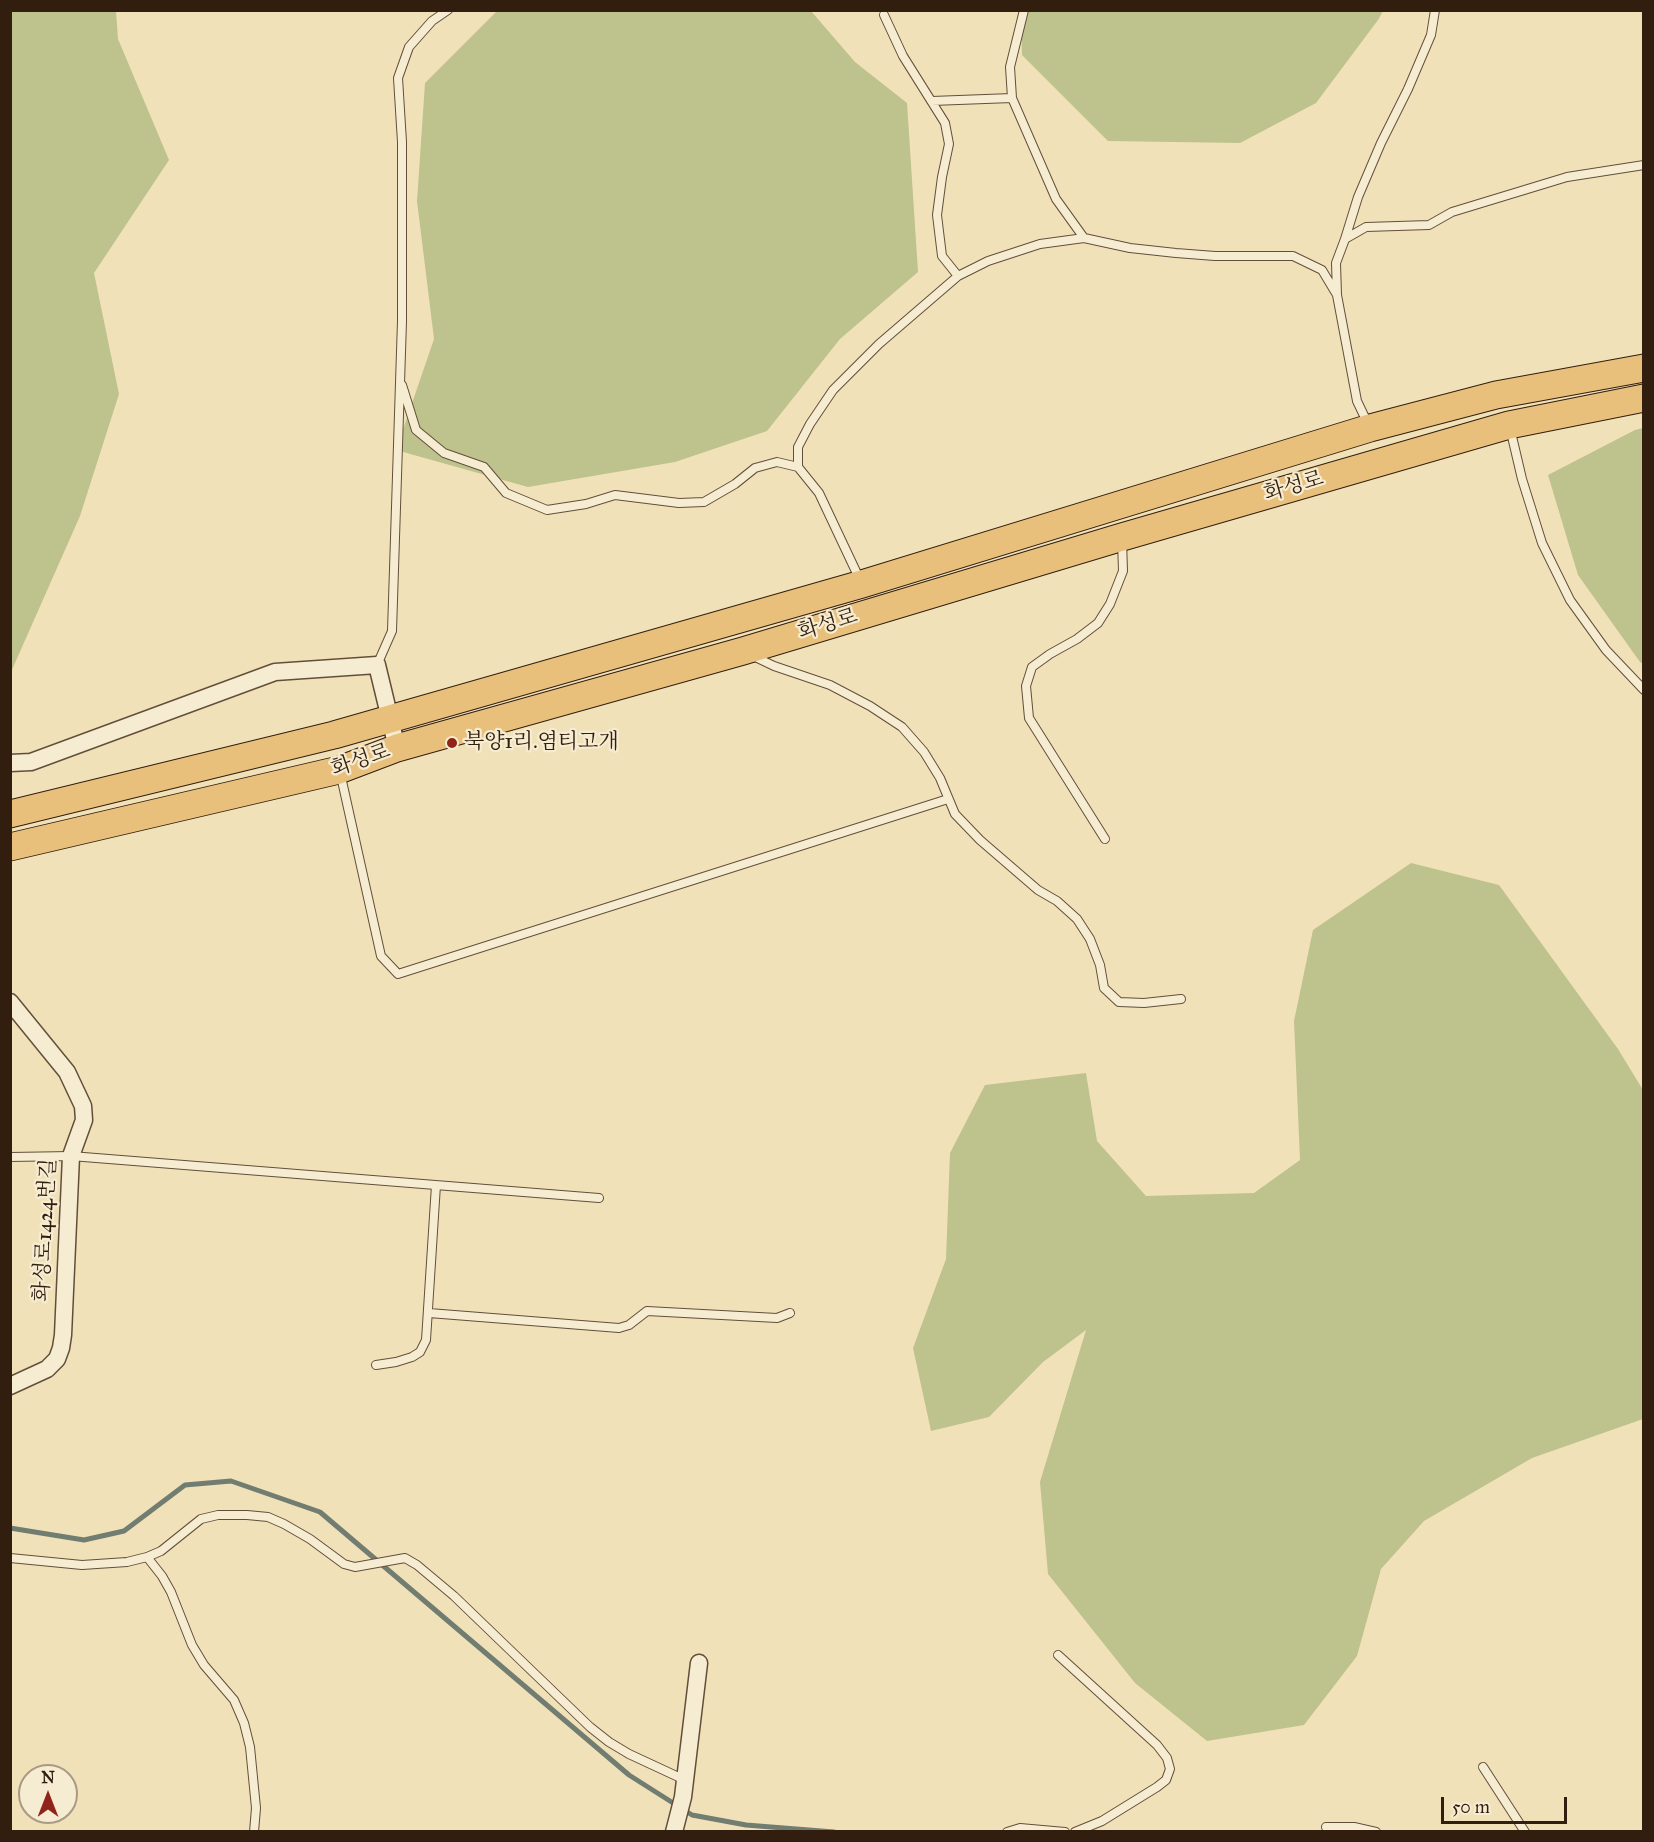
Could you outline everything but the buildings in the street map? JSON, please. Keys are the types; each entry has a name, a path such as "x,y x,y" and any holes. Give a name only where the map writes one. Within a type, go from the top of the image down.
{"main road":[{"name":"화성로","path":"10,814 334,735 862,584 1370,428 1496,395 1644,368"},
{"name":"화성로","path":"10,847 339,770 397,748 743,651 1122,537 1509,425 1644,398"}],"street":[{"path":"10,763 31,762 275,672 376,665 397,748"},
{"name":"화성로1424번길","path":"10,1002 67,1072 83,1106 84,1120 71,1156 61,1348 57,1359 47,1369 10,1386"},
{"path":"674,1832 684,1789 699,1663"}],"lane":[{"path":"376,665 392,631 402,321 402,142 398,78 409,47 432,21 448,10"},
{"path":"1024,10 1010,67 1012,98 1056,199 1084,238"},
{"path":"1370,428 1357,401 1337,295 1336,263 1358,197 1431,35 1435,10"},
{"path":"884,15 903,56 945,123 949,144 937,216 942,256 958,276"},
{"path":"932,101 1012,98"},
{"path":"1345,239 1365,227 1429,225 1452,212 1567,177 1644,165"},
{"path":"798,467 798,447 810,423 833,390 879,344 958,276 988,261 1040,244 1084,238 1130,248 1176,253 1215,256 1293,256 1322,270 1337,295"},
{"path":"400,378 416,430 444,453 484,467 506,493 547,510 586,504 615,495 679,503 704,502 735,484 755,468 777,462 798,467 819,493 862,584"},
{"path":"1509,425 1522,479 1542,543 1570,600 1606,650 1644,690"},
{"path":"1106,839 1029,718 1026,686 1032,667 1098,623 1110,604 1123,571 1122,537"},
{"path":"743,651 774,666 830,685 870,706 902,727 924,752 955,814 980,840 1038,890 1058,901 1077,919 1090,939 1100,965 1104,988 1119,1002 1144,1003 1181,999"},
{"path":"339,770 381,956 398,974 948,799"},
{"path":"10,1157 71,1156 599,1198"},
{"path":"376,1365 396,1362 420,1352 426,1340 435,1185"},
{"path":"429,1313 619,1328 629,1325 647,1311 777,1318 790,1313"},
{"path":"10,1558 82,1565 127,1562 147,1557 173,1543 192,1524 218,1515 268,1517 310,1539 344,1564 355,1567 405,1558 417,1565 454,1596 590,1727 609,1742 684,1789"},
{"path":"147,1557 162,1575 171,1592 192,1645 204,1665 234,1700 244,1723 250,1747 256,1808 254,1832"},
{"path":"1058,1655 1156,1745 1167,1758 1170,1769 1166,1780 1157,1787 1102,1821 1075,1832"},
{"path":"1484,1767 1525,1832"},
{"path":"1326,1827 1354,1827 1376,1832"},
{"path":"1007,1832 1020,1828 1065,1832"}],"green space":[{"path":"11,10 116,11 118,39 169,160 94,273 119,394 80,516 11,672"},
{"path":"497,11 811,11 855,62 907,103 918,272 840,339 767,431 675,462 528,487 396,450 434,339 417,201 425,83"},
{"path":"1021,11 1383,11 1316,103 1240,143 1108,141 1022,55"},
{"path":"1644,428 1643,664 1578,575 1548,475 1635,430"},
{"path":"1411,863 1499,885 1618,1049 1643,1090 1643,1419 1532,1458 1424,1521 1381,1569 1357,1656 1304,1725 1207,1741 1135,1683 1048,1574 1040,1482 1086,1330 1043,1362 989,1417 931,1431 913,1348 946,1259 950,1153 985,1085 1086,1073 1097,1141 1146,1196 1254,1193 1300,1160 1294,1021 1313,930"}],"waterway":[{"path":"10,1528 84,1540 124,1531 185,1485 231,1481 320,1512 629,1775 692,1815 746,1825 834,1832"}],"place":[{"name":"북양1리.염티고개","path":"452,743"}]}
